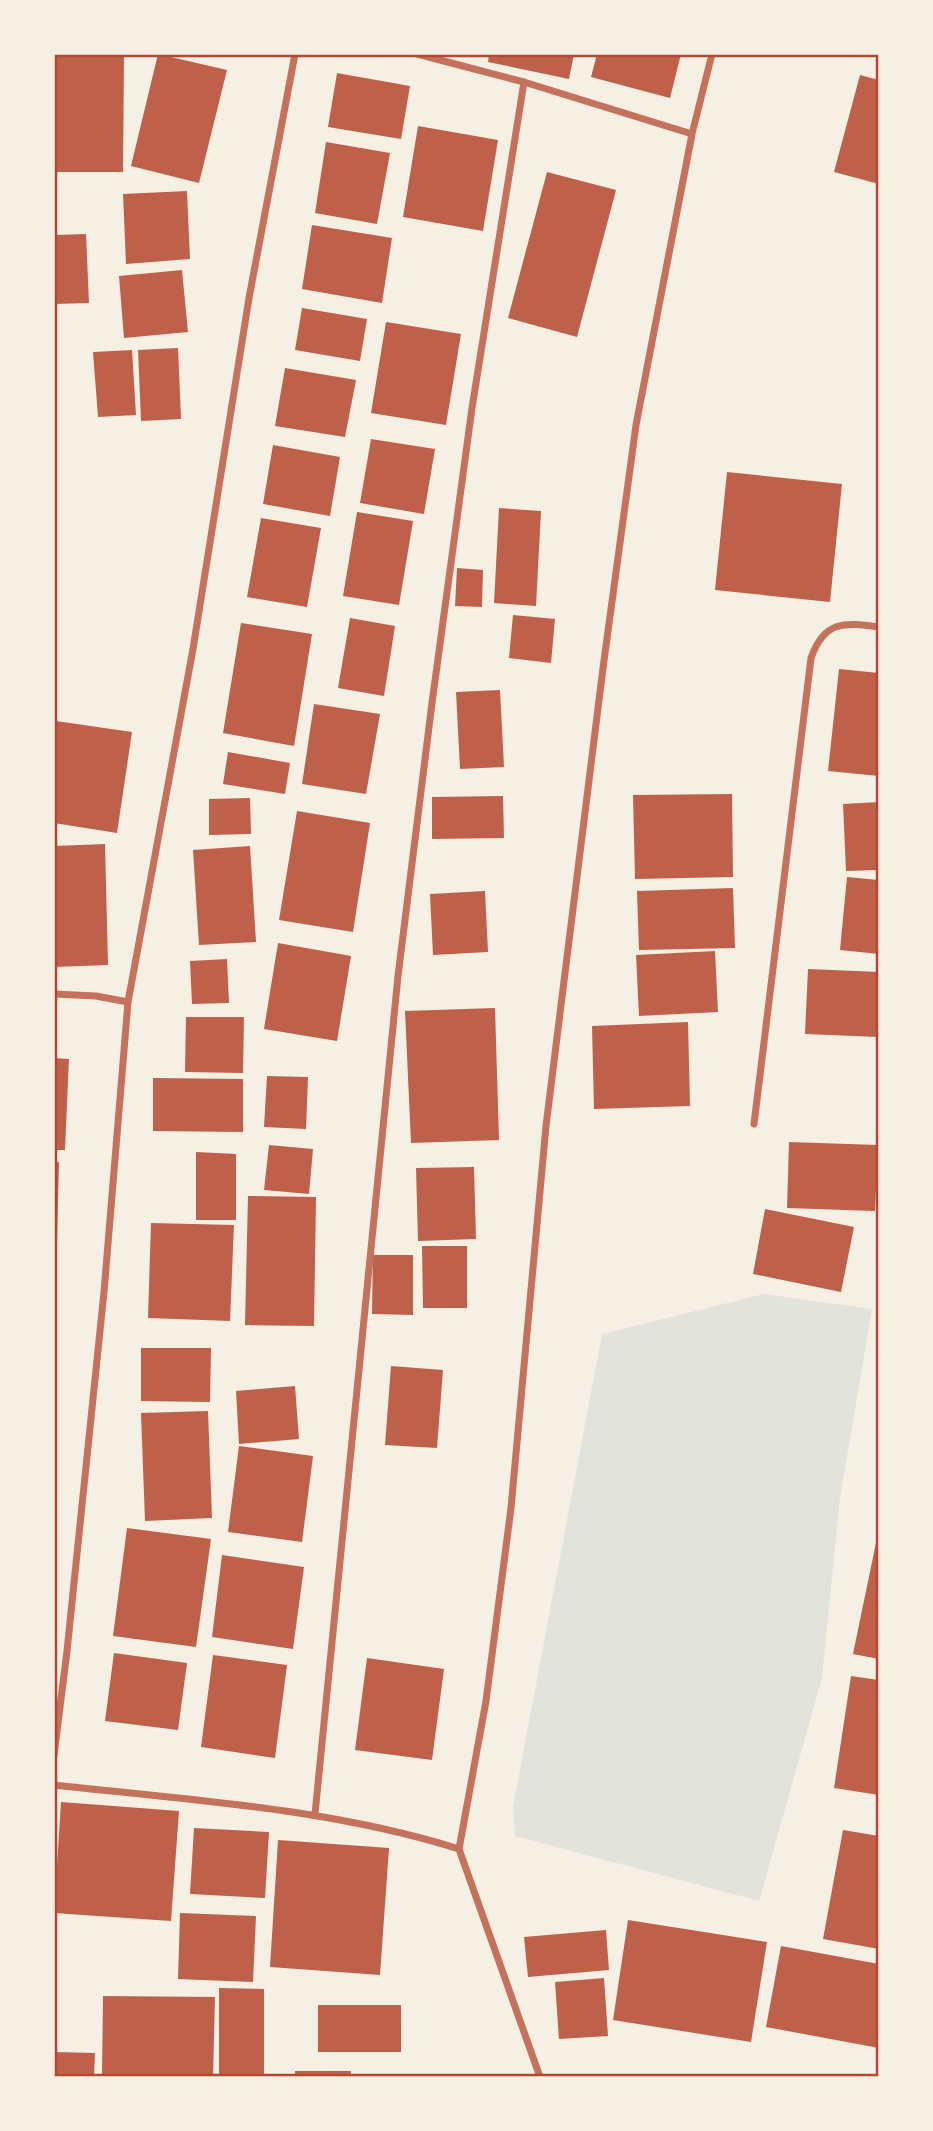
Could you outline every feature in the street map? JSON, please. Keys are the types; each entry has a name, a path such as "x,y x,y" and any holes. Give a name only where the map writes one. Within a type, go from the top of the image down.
{"street":[{"path":"54,1755 104,1292 128,1002 192,649 249,298 295,54"},
{"path":"417,54 524,82 692,134"},
{"path":"540,2077 459,1849 486,1702 511,1508 546,1126 636,425 692,134 712,54"},
{"path":"315,1814 398,976 472,408 524,82"},
{"path":"754,1124 811,658 817,640 838,626 855,624 879,627"},
{"path":"54,994 96,996 128,1002"},
{"path":"54,1785 315,1814 425,1838 459,1849"}],"shaded area":[{"path":"764,1294 872,1309 840,1498 822,1678 759,1901 515,1836 513,1807 602,1334"}],"building":[{"path":"54,54 124,54 123,172 54,172"},
{"path":"158,54 227,70 199,183 131,166"},
{"path":"489,54 574,54 569,79 488,62"},
{"path":"597,54 681,54 670,98 591,77"},
{"path":"337,73 410,86 401,139 328,127"},
{"path":"860,75 879,80 879,184 834,172"},
{"path":"418,126 498,140 483,231 403,217"},
{"path":"326,142 390,153 377,224 315,213"},
{"path":"547,172 616,190 577,337 508,318"},
{"path":"187,191 190,259 126,264 123,194"},
{"path":"312,225 392,238 382,303 302,289"},
{"path":"86,234 89,303 54,304 54,235"},
{"path":"182,270 188,332 124,338 119,276"},
{"path":"302,308 367,319 360,361 295,350"},
{"path":"386,322 461,334 446,425 371,413"},
{"path":"178,348 181,419 141,421 138,350"},
{"path":"132,350 136,415 98,417 93,352"},
{"path":"285,368 356,380 345,437 275,426"},
{"path":"371,439 435,449 424,514 360,503"},
{"path":"273,445 340,457 330,516 263,504"},
{"path":"727,472 842,484 830,602 715,590"},
{"path":"499,508 541,511 536,606 494,603"},
{"path":"357,512 413,521 399,605 343,596"},
{"path":"261,518 321,528 307,607 247,597"},
{"path":"457,568 483,570 482,607 455,606"},
{"path":"513,615 555,619 551,663 509,658"},
{"path":"350,618 395,626 384,696 338,688"},
{"path":"241,623 312,634 294,746 223,733"},
{"path":"839,669 879,673 879,776 828,771"},
{"path":"500,690 504,767 460,769 456,692"},
{"path":"314,704 380,714 366,794 302,784"},
{"path":"56,721 132,732 117,833 54,823"},
{"path":"228,752 290,763 285,794 223,784"},
{"path":"732,794 733,877 635,879 633,795"},
{"path":"503,796 504,838 432,839 432,797"},
{"path":"250,798 251,834 209,835 209,799"},
{"path":"879,802 879,870 846,871 843,804"},
{"path":"297,811 370,823 353,932 279,920"},
{"path":"105,844 108,965 54,967 54,846"},
{"path":"250,846 256,942 199,945 193,850"},
{"path":"847,877 879,880 879,954 840,950"},
{"path":"733,888 735,948 639,950 637,891"},
{"path":"485,891 488,952 433,955 430,894"},
{"path":"278,943 351,956 337,1041 264,1029"},
{"path":"715,951 718,1012 639,1016 636,955"},
{"path":"227,959 229,1003 192,1004 190,961"},
{"path":"808,969 879,972 879,1037 805,1034"},
{"path":"495,1008 499,1140 411,1143 405,1011"},
{"path":"186,1017 244,1017 243,1073 185,1072"},
{"path":"688,1022 690,1106 594,1109 592,1026"},
{"path":"54,1058 69,1059 65,1150 54,1150"},
{"path":"267,1076 308,1077 306,1129 264,1127"},
{"path":"153,1078 243,1079 243,1132 153,1131"},
{"path":"789,1142 878,1145 875,1211 787,1208"},
{"path":"269,1145 313,1149 309,1194 264,1190"},
{"path":"196,1152 236,1154 236,1220 196,1220"},
{"path":"54,1162 59,1162 57,1239 54,1239"},
{"path":"474,1167 476,1239 418,1241 416,1168"},
{"path":"248,1196 316,1197 314,1326 245,1325"},
{"path":"765,1209 854,1227 841,1292 753,1274"},
{"path":"151,1223 234,1225 230,1321 148,1318"},
{"path":"422,1246 467,1246 467,1308 423,1308"},
{"path":"373,1255 413,1255 413,1315 372,1314"},
{"path":"141,1348 211,1348 210,1402 141,1401"},
{"path":"391,1366 443,1370 437,1448 385,1445"},
{"path":"295,1386 299,1439 239,1444 236,1391"},
{"path":"208,1411 212,1518 145,1521 141,1413"},
{"path":"239,1446 313,1456 302,1542 228,1532"},
{"path":"127,1528 211,1539 196,1647 113,1636"},
{"path":"879,1533 879,1659 853,1654"},
{"path":"222,1555 304,1567 293,1649 212,1637"},
{"path":"114,1653 187,1663 178,1730 105,1721"},
{"path":"213,1655 287,1665 275,1758 201,1747"},
{"path":"367,1658 444,1669 432,1760 355,1750"},
{"path":"851,1676 879,1680 879,1795 834,1788"},
{"path":"61,1802 179,1811 171,1921 54,1913"},
{"path":"194,1828 269,1832 265,1898 190,1894"},
{"path":"843,1830 879,1836 879,1949 823,1939"},
{"path":"278,1840 389,1848 380,1975 270,1967"},
{"path":"180,1913 256,1916 253,1982 178,1979"},
{"path":"628,1920 767,1942 751,2042 613,2020"},
{"path":"606,1930 609,1970 528,1977 524,1937"},
{"path":"781,1946 879,1964 879,2048 766,2027"},
{"path":"604,1978 608,2036 559,2039 555,1982"},
{"path":"219,1988 264,1989 264,2077 219,2077"},
{"path":"103,1996 215,1997 213,2076 102,2075"},
{"path":"318,2005 401,2005 401,2052 318,2052"},
{"path":"54,2052 95,2053 94,2077 54,2077"},
{"path":"295,2071 351,2071 351,2077 295,2077"}]}
